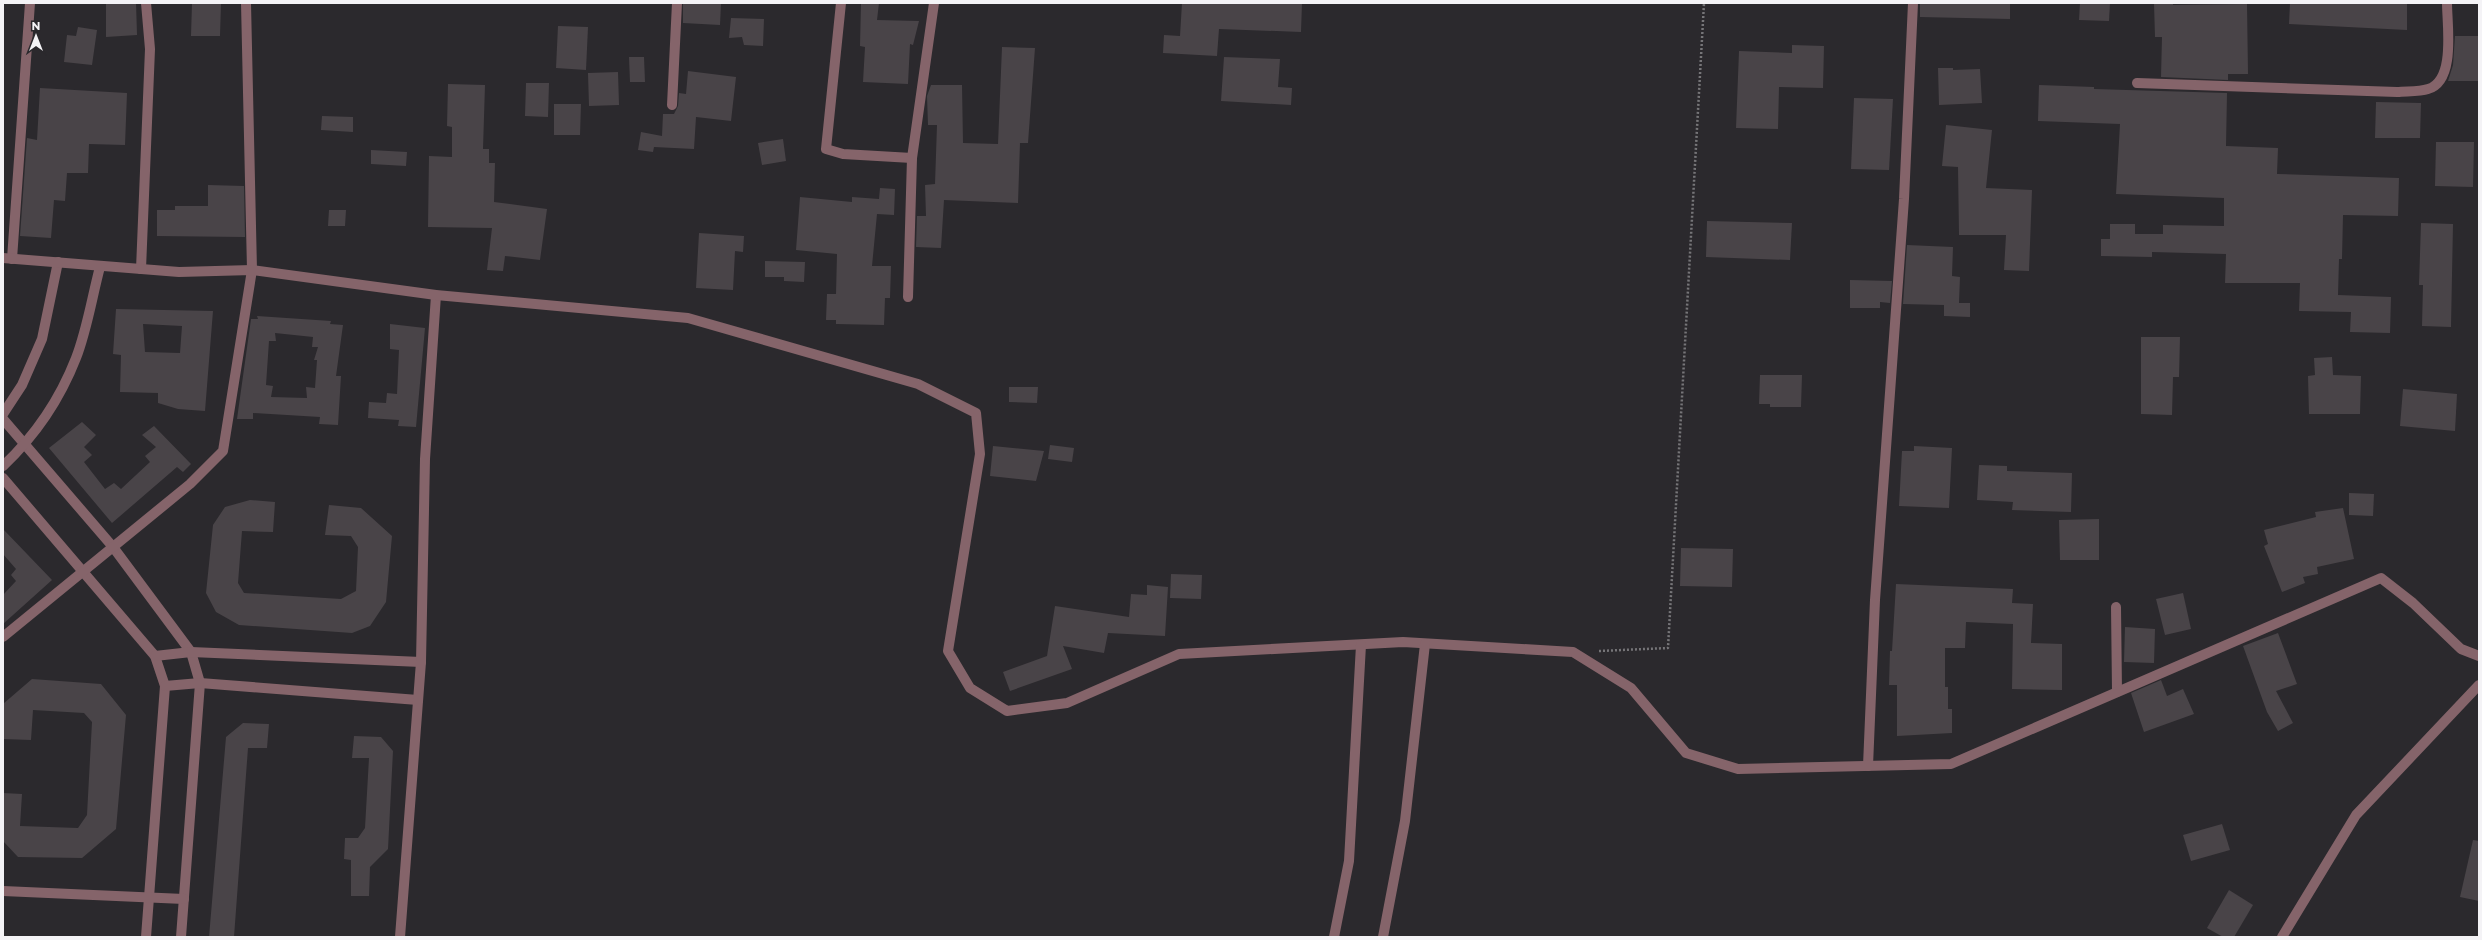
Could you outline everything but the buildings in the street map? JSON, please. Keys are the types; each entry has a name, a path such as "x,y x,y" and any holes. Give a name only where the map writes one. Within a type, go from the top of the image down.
{"street":[{"path":"30,3 7,259 179,272 252,270 436,295 688,318 918,384 976,413 980,454 948,651 970,688 1007,711 1067,704 1179,654 1361,645 1425,644 1573,652 1631,688 1686,753 1738,769 1951,764 2380,578 2413,603 2461,649 2479,656"},
{"path":"141,269 150,49 146,3"},
{"path":"3,637 190,484 223,451 252,270 246,3"},
{"path":"672,105 677,3"},
{"path":"841,3 826,149 843,154 912,158"},
{"path":"908,297 912,158 934,3"},
{"path":"1868,766 1875,600 1886,423 1904,200 1913,3"},
{"path":"2137,83 2397,92 2429,89 2439,83 2446,70 2446,3"},
{"path":"3,414 22,385 42,339 58,262"},
{"path":"3,466 25,446 61,391 76,357 100,267"},
{"path":"400,937 421,662 425,459 436,295"},
{"path":"3,419 112,547 191,652 200,683 181,937"},
{"path":"3,478 155,656 165,686 146,937"},
{"path":"2116,607 2117,692"},
{"path":"1383,937 1405,821 1425,644"},
{"path":"1334,937 1349,861 1361,645"},
{"path":"155,656 191,652 421,662"},
{"path":"165,686 200,683 418,700"},
{"path":"2282,937 2356,815 2479,685"},
{"path":"3,891 184,899"}],"path":[{"path":"1596,651 1668,648 1704,3"}]}
